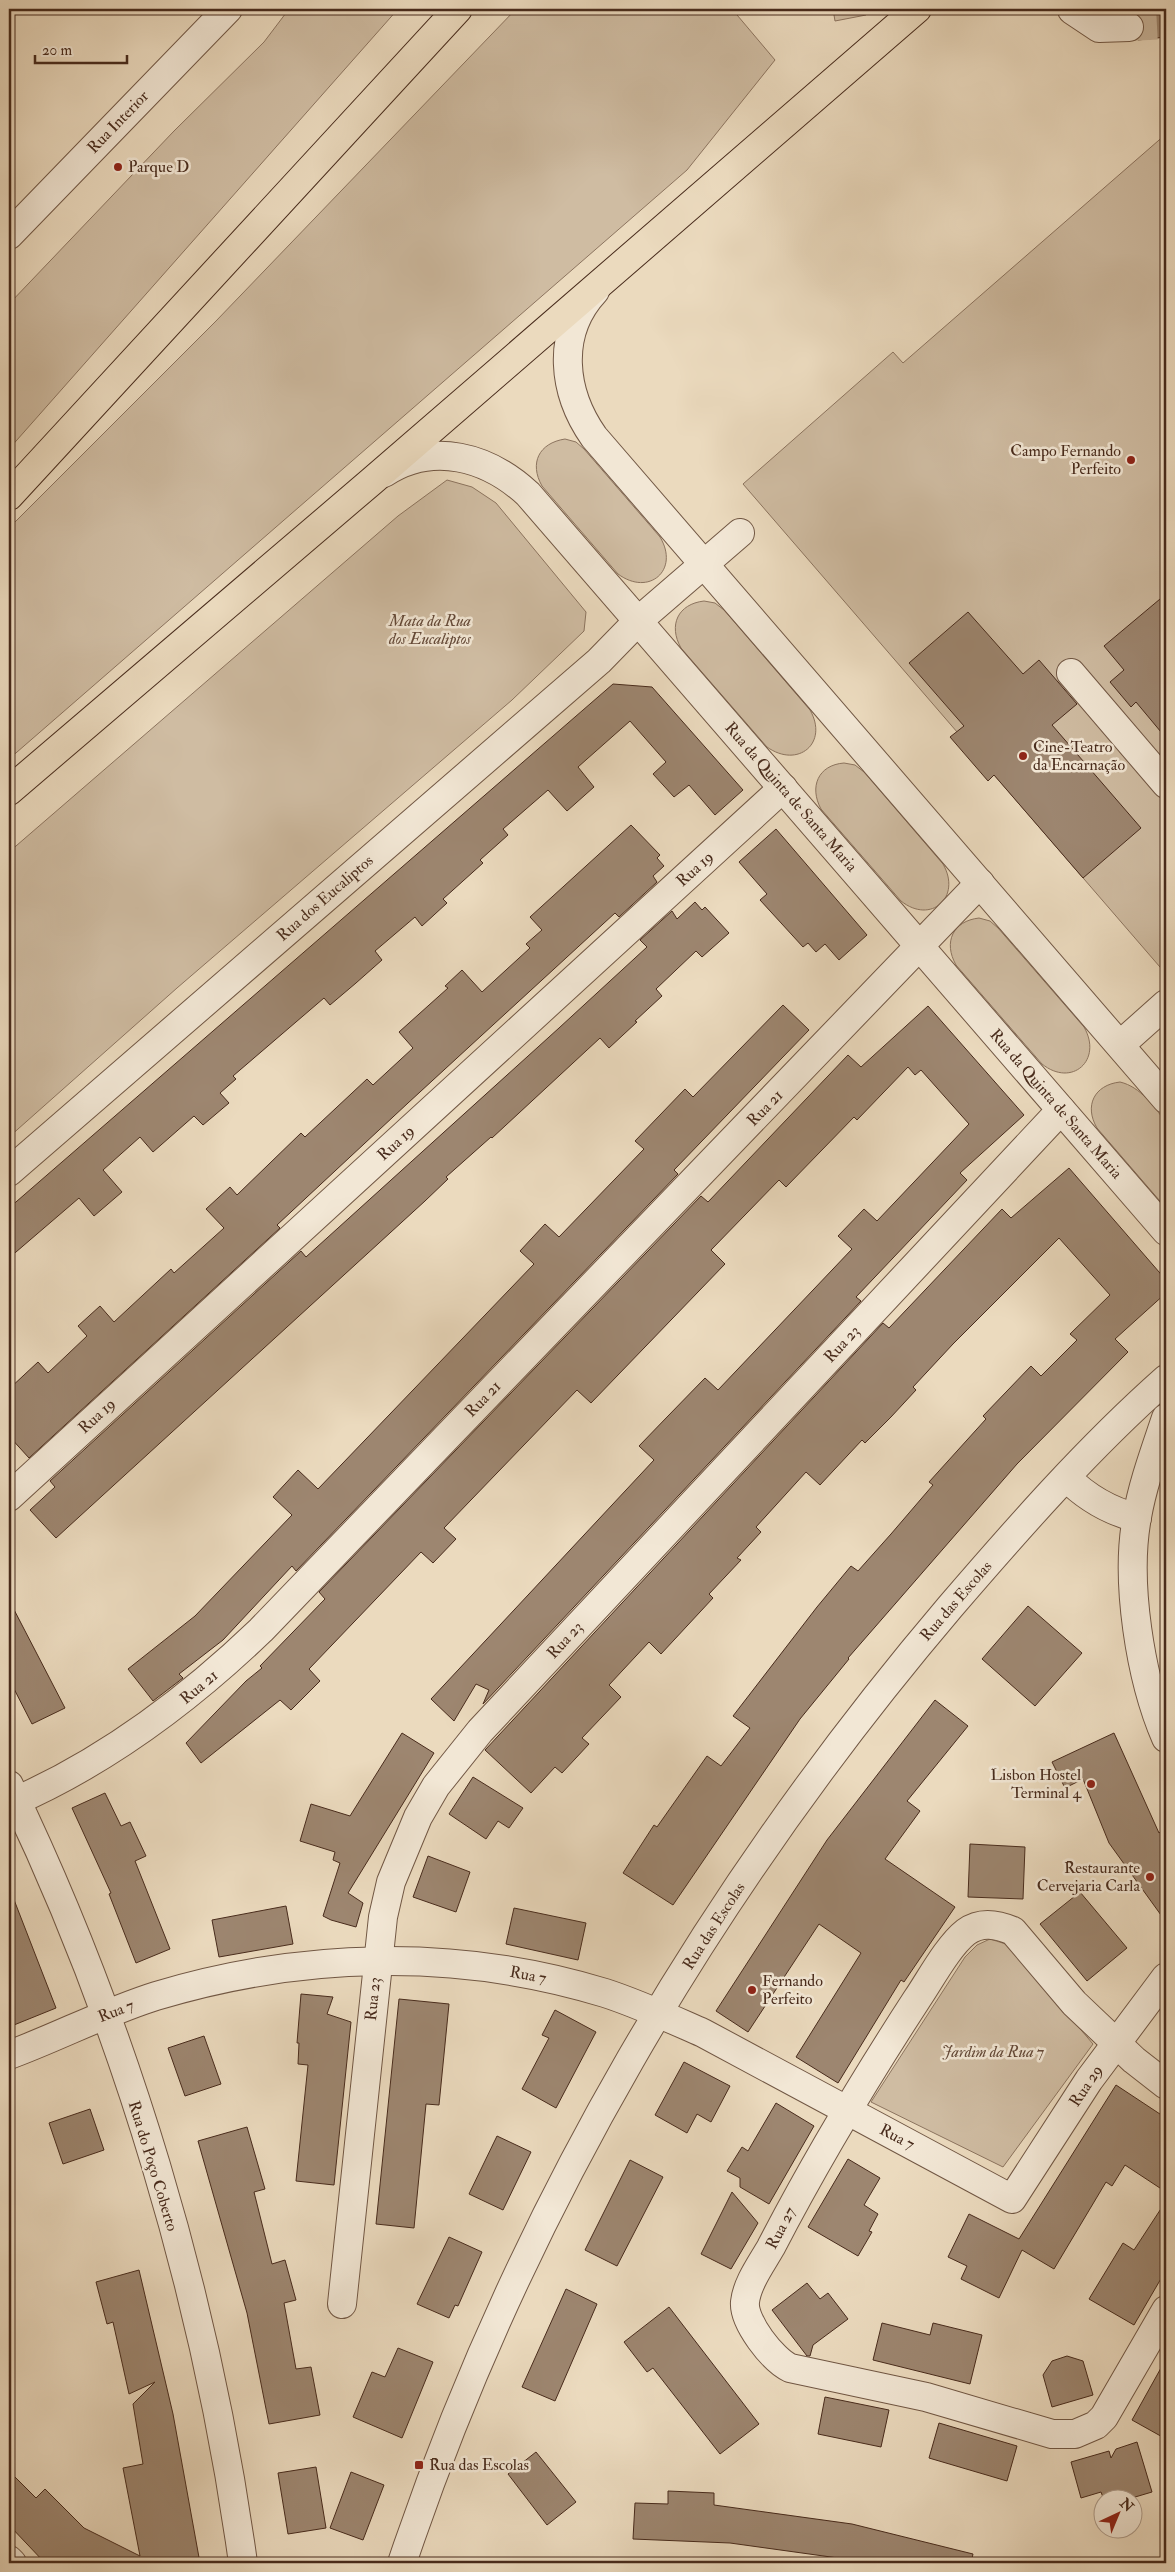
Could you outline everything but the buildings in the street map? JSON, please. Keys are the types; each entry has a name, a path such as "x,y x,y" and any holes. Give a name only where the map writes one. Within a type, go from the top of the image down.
{"highway":[{"path":"9,496 458,9"},
{"path":"9,791 372,481 917,9"}],"street":[{"name":"Rua Interior","path":"9,235 228,9"},
{"path":"1074,9 1072,10 1099,28 1129,27"},
{"path":"604,281 590,296 579,315 571,335 567,356 568,378 573,399 582,419 594,437 1166,1099"},
{"name":"Rua da Quinta de Santa Maria","path":"372,481 390,469 410,461 431,456 460,457 494,468 512,479 528,494 1166,1231"},
{"name":"Rua dos Eucaliptos","path":"9,1172 599,660 638,621 740,533"},
{"path":"1071,673 1166,784"},
{"name":"Rua 19","path":"9,1497 783,788"},
{"name":"Rua 21","path":"11,1797 78,1770 128,1740 174,1707 219,1670 260,1630 980,884"},
{"path":"1120,1046 1166,1004"},
{"name":"Rua 23","path":"342,2304 383,1916 403,1849 432,1794 457,1757 1061,1110"},
{"name":"Rua das Escolas","path":"402,2563 455,2422 530,2253 594,2128 659,2013 732,1897 850,1730 980,1572 1067,1478 1165,1383"},
{"path":"1166,1418 1146,1475 1137,1518 1132,1559 1140,1648 1149,1690 1166,1738"},
{"path":"1067,1478 1080,1491 1119,1514 1137,1518"},
{"name":"Rua do Poço Coberto","path":"11,1797 46,1866 104,2015 149,2149 200,2336 220,2430 242,2563"},
{"name":"Rua 27","path":"1166,2085 1116,2044 1074,2003 1013,1931 1002,1926 980,1926 966,1933 958,1940 890,2040 847,2111 782,2224 745,2301 747,2317 751,2324 774,2356 784,2366 926,2397 1052,2434 1075,2434 1096,2425 1104,2417 1166,2310"},
{"name":"Rua 7","path":"9,2055 54,2038 104,2015 154,1997 248,1973 299,1965 378,1961 454,1963 505,1970 606,1994 659,2013 703,2033 1012,2199"},
{"name":"Rua 29","path":"1012,2199 1116,2044 1166,1977"},
{"path":"9,2072 54,2038"},
{"path":"9,2560 12,2563"}],"green space":[{"path":"289,9 398,9 9,449 9,304 174,131 264,42"},
{"path":"516,9 732,9 775,60 687,170 9,759 9,528 216,321"},
{"path":"833,9 871,9 866,15 835,21"},
{"path":"1166,134 1166,974 743,484 893,352 903,363"},
{"path":"565,439 576,442 584,449 660,537 665,549 666,560 664,569 658,576 650,581 640,583 618,574 542,486 536,470 539,455 549,445"},
{"name":"Mata da Rua dos Eucaliptos","path":"447,480 472,487 496,503 586,612 584,631 512,700 177,988 9,1137 9,852 398,516"},
{"path":"704,601 715,603 724,610 810,710 815,722 816,733 813,742 807,749 799,754 789,755 779,753 767,747 681,648 675,631 678,617 688,606"},
{"path":"844,763 855,765 864,772 943,864 948,876 949,887 946,897 940,904 932,909 923,910 912,908 901,901 821,809 816,793 818,778 828,768"},
{"path":"979,918 990,921 998,928 1084,1027 1089,1039 1090,1050 1087,1060 1081,1067 1073,1072 1064,1073 1053,1071 1042,1064 956,965 950,948 953,934 963,923"},
{"path":"1120,1082 1127,1084 1140,1093 1166,1122 1166,1208 1097,1128 1093,1120 1092,1105 1098,1092 1104,1087"},
{"name":"Jardim da Rua 7","path":"990,1939 1009,1945 1093,2044 1003,2167 871,2102 965,1957 977,1945"}],"tunnel":[{"path":"1129,27 1166,25"}],"place":[{"name":"Parque D","path":"118,167"},
{"name":"Campo Fernando Perfeito","path":"1131,460"},
{"name":"Cine-Teatro da Encarnação","path":"1023,756"},
{"name":"Lisbon Hostel Terminal 4","path":"1091,1784"},
{"name":"Restaurante Cervejaria Carla","path":"1150,1877"},
{"name":"Fernando Perfeito","path":"752,1990"},
{"name":"Rua das Escolas","path":"419,2465"}]}
